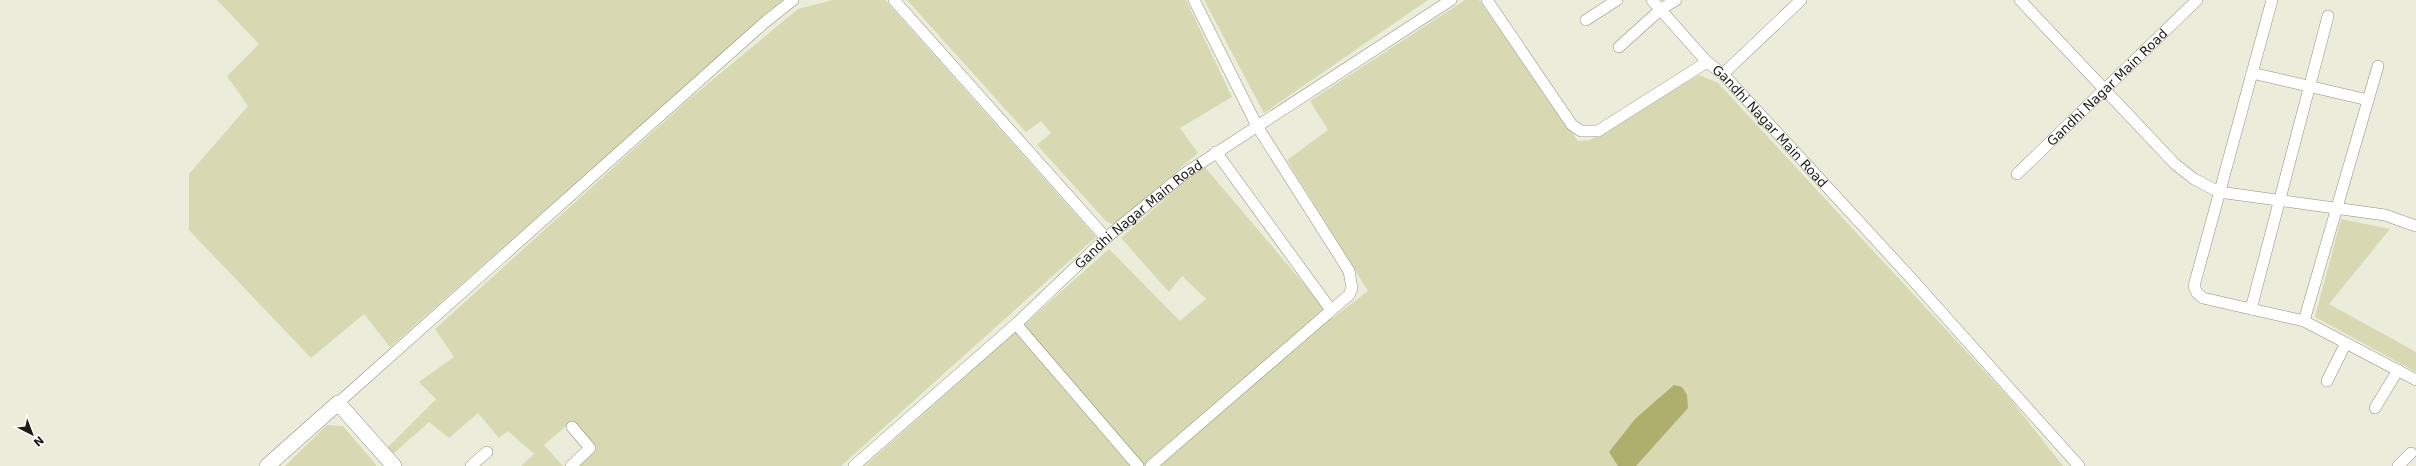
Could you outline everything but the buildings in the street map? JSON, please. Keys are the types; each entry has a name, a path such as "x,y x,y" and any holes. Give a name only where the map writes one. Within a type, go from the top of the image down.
{"street":[{"path":"267,466 764,23 793,0"},
{"path":"894,0 1106,238"},
{"path":"1151,466 1349,296 1352,288 1349,271 1257,126 1194,0"},
{"name":"Gandhi Nagar Main Road","path":"854,466 1016,324 1106,238 1184,174 1451,0"},
{"name":"Gandhi Nagar Main Road","path":"1487,0 1572,125 1581,131 1598,131 1707,62 1723,74 1910,276 2079,466"},
{"path":"1586,20 1617,0"},
{"path":"1652,0 1707,62"},
{"path":"1620,47 1661,9 1676,0"},
{"path":"1723,74 1801,0"},
{"path":"2020,0 2175,164 2194,179 2219,192 2385,215 2416,226"},
{"name":"Gandhi Nagar Main Road","path":"2017,174 2197,0"},
{"path":"2272,0 2194,286 2197,293 2203,298 2304,321 2416,380"},
{"path":"2251,309 2281,200 2328,16"},
{"path":"2304,321 2378,66"},
{"path":"2252,73 2368,100"},
{"path":"1216,152 1331,310"},
{"path":"1016,324 1138,466"},
{"path":"2327,381 2346,344"},
{"path":"2375,408 2398,370"},
{"path":"338,403 394,466"},
{"path":"571,466 590,448 572,427"},
{"path":"471,466 487,452"},
{"path":"2398,466 2411,453"}],"green space":[{"path":"217,0 783,0 390,347 364,314 311,358 189,230 189,174 248,106 227,76 259,44"},
{"path":"833,0 885,0 1096,237 841,466 576,466 589,454 566,426 544,445 563,466 521,466 534,454 508,431 499,438 478,413 449,438 429,422 394,453 387,448 436,399 419,382 454,357 435,329 687,101 798,9"},
{"path":"907,0 1186,0 1232,97 1180,128 1198,153 1116,223 1112,224 1106,221 1037,145 1051,133 1041,121 1026,132"},
{"path":"1204,0 1428,0 1264,113"},
{"path":"1465,0 1479,0 1578,141 1590,140 1699,75 1718,83 2011,400 2063,466 865,466 1109,249 1180,321 1206,299 1182,276 1169,292 1121,238 1203,165 1333,318 1368,291 1287,160 1328,130 1310,101"},
{"path":"2341,219 2390,229 2329,304 2416,352 2416,372 2315,317"},
{"path":"327,425 343,426 377,466 285,466"}],"shaded area":[{"path":"1674,385 1682,387 1687,395 1688,408 1636,466 1618,466 1609,452 1635,419"}]}
